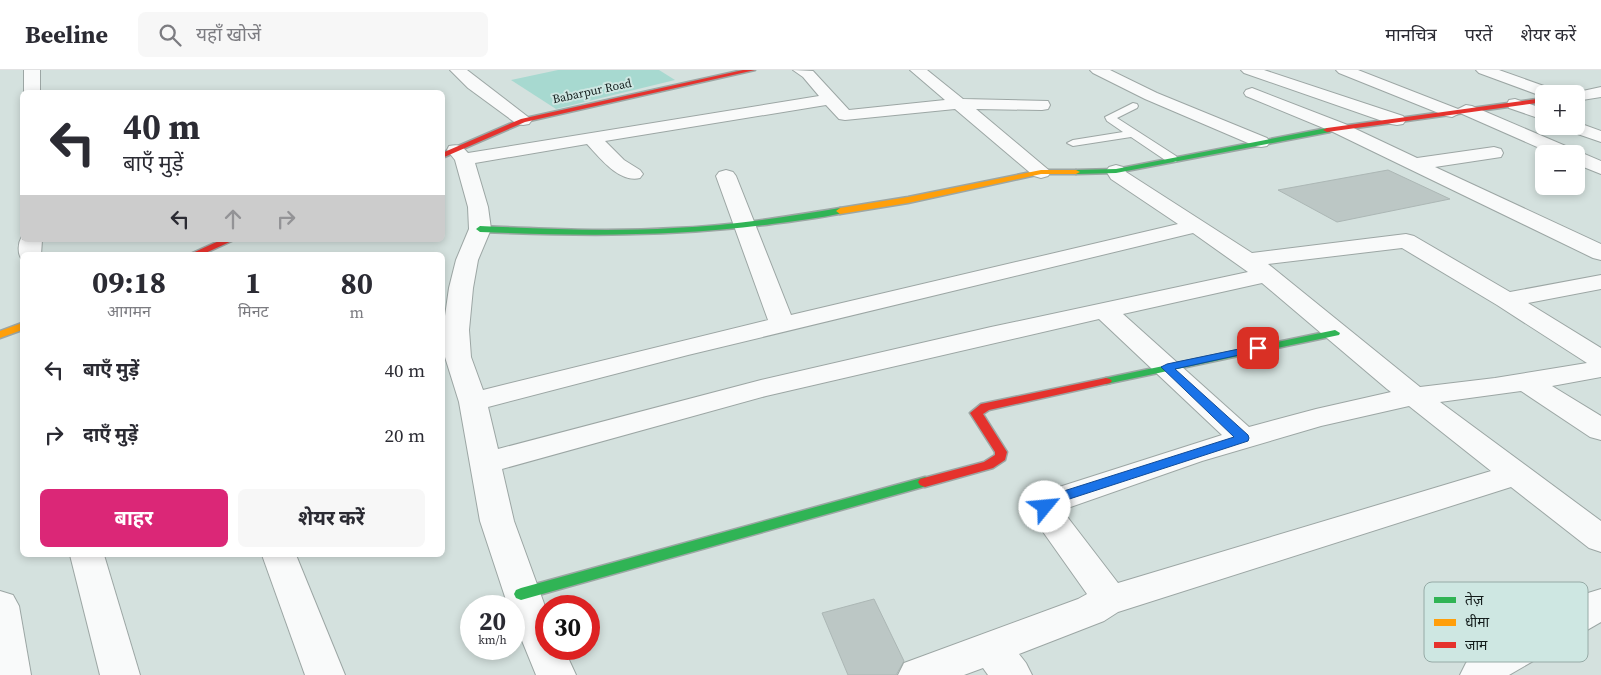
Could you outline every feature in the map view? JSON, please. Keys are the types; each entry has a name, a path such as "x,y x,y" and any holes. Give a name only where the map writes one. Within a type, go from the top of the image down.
{"street":[{"path":"32,70 32,90"},
{"path":"458,70 523,120"},
{"name":"Babarpur Road","path":"454,155 523,120 752,70"},
{"path":"801,70 808,74 845,116 959,104 1042,105"},
{"path":"918,70 1041,172"},
{"path":"1098,70 1151,96 1261,142"},
{"path":"1250,70 1397,120"},
{"path":"1344,70 1459,111 1546,145"},
{"path":"1484,70 1535,88"},
{"path":"1585,95 1601,92"},
{"path":"1252,93 1339,128 1601,253"},
{"path":"1459,94 1493,107"},
{"path":"556,675 521,594 497,521 473,402 458,357 452,293 480,229 478,207 454,155 591,138 821,101 828,98"},
{"path":"480,229 603,233 675,231 780,221 908,200 1041,172 1116,171 1339,128 1535,101"},
{"path":"1515,104 1535,112"},
{"path":"1585,131 1601,137"},
{"path":"591,138 617,164 633,174"},
{"path":"1414,164 1494,153"},
{"path":"1585,161 1601,168"},
{"path":"1116,171 1118,175 1197,226 1257,268 1414,396 1601,539"},
{"path":"726,176 782,324"},
{"path":"473,402 682,348 1197,226"},
{"path":"486,463 761,389 1105,310 1257,268 1402,241 1506,300 1601,360"},
{"path":"200,252 224,242"},
{"path":"1506,300 1601,282"},
{"path":"1105,310 1243,438"},
{"path":"0,335 20,327"},
{"path":"521,594 855,500 988,465 1001,457 1001,452 976,414 985,407 1335,333"},
{"path":"1106,601 1107,596 1104,589 1046,512 1046,503 1243,438 1316,418 1414,396 1459,392 1601,369"},
{"path":"1525,381 1601,430"},
{"path":"918,675 1001,662 1106,601 1517,474"},
{"path":"88,557 120,675"},
{"path":"280,557 325,675"},
{"path":"1588,612 1601,604"},
{"path":"0,606 7,669"},
{"path":"1487,673 1505,662"}],"lane":[{"path":"1133,106 1110,117 1172,160"},
{"path":"1073,143 1132,134"}],"green space":[{"path":"558,70 659,70 675,80 556,109 511,80"}],"building":[{"path":"1388,170 1450,199 1337,222 1278,190"},
{"path":"874,599 904,661 896,675 848,675 822,613"}],"traffic: fast":[{"path":"1076,172 1116,171 1327,130"},
{"path":"480,229 577,232 674,231 716,228 840,211"},
{"path":"1106,381 1335,333"},
{"path":"521,594 925,482"}],"traffic: slow":[{"path":"840,211 908,200 1041,172 1076,172"},
{"path":"0,335 20,327"}],"traffic: jam":[{"path":"445,155 523,120 752,70"},
{"path":"1327,130 1535,101"},
{"path":"200,252 224,242"},
{"path":"925,482 988,465 1001,457 1001,452 976,413 985,407 1106,381"}],"route":[{"path":"1045,507 1046,503 1053,500 1243,438 1167,367 1258,348"}]}
